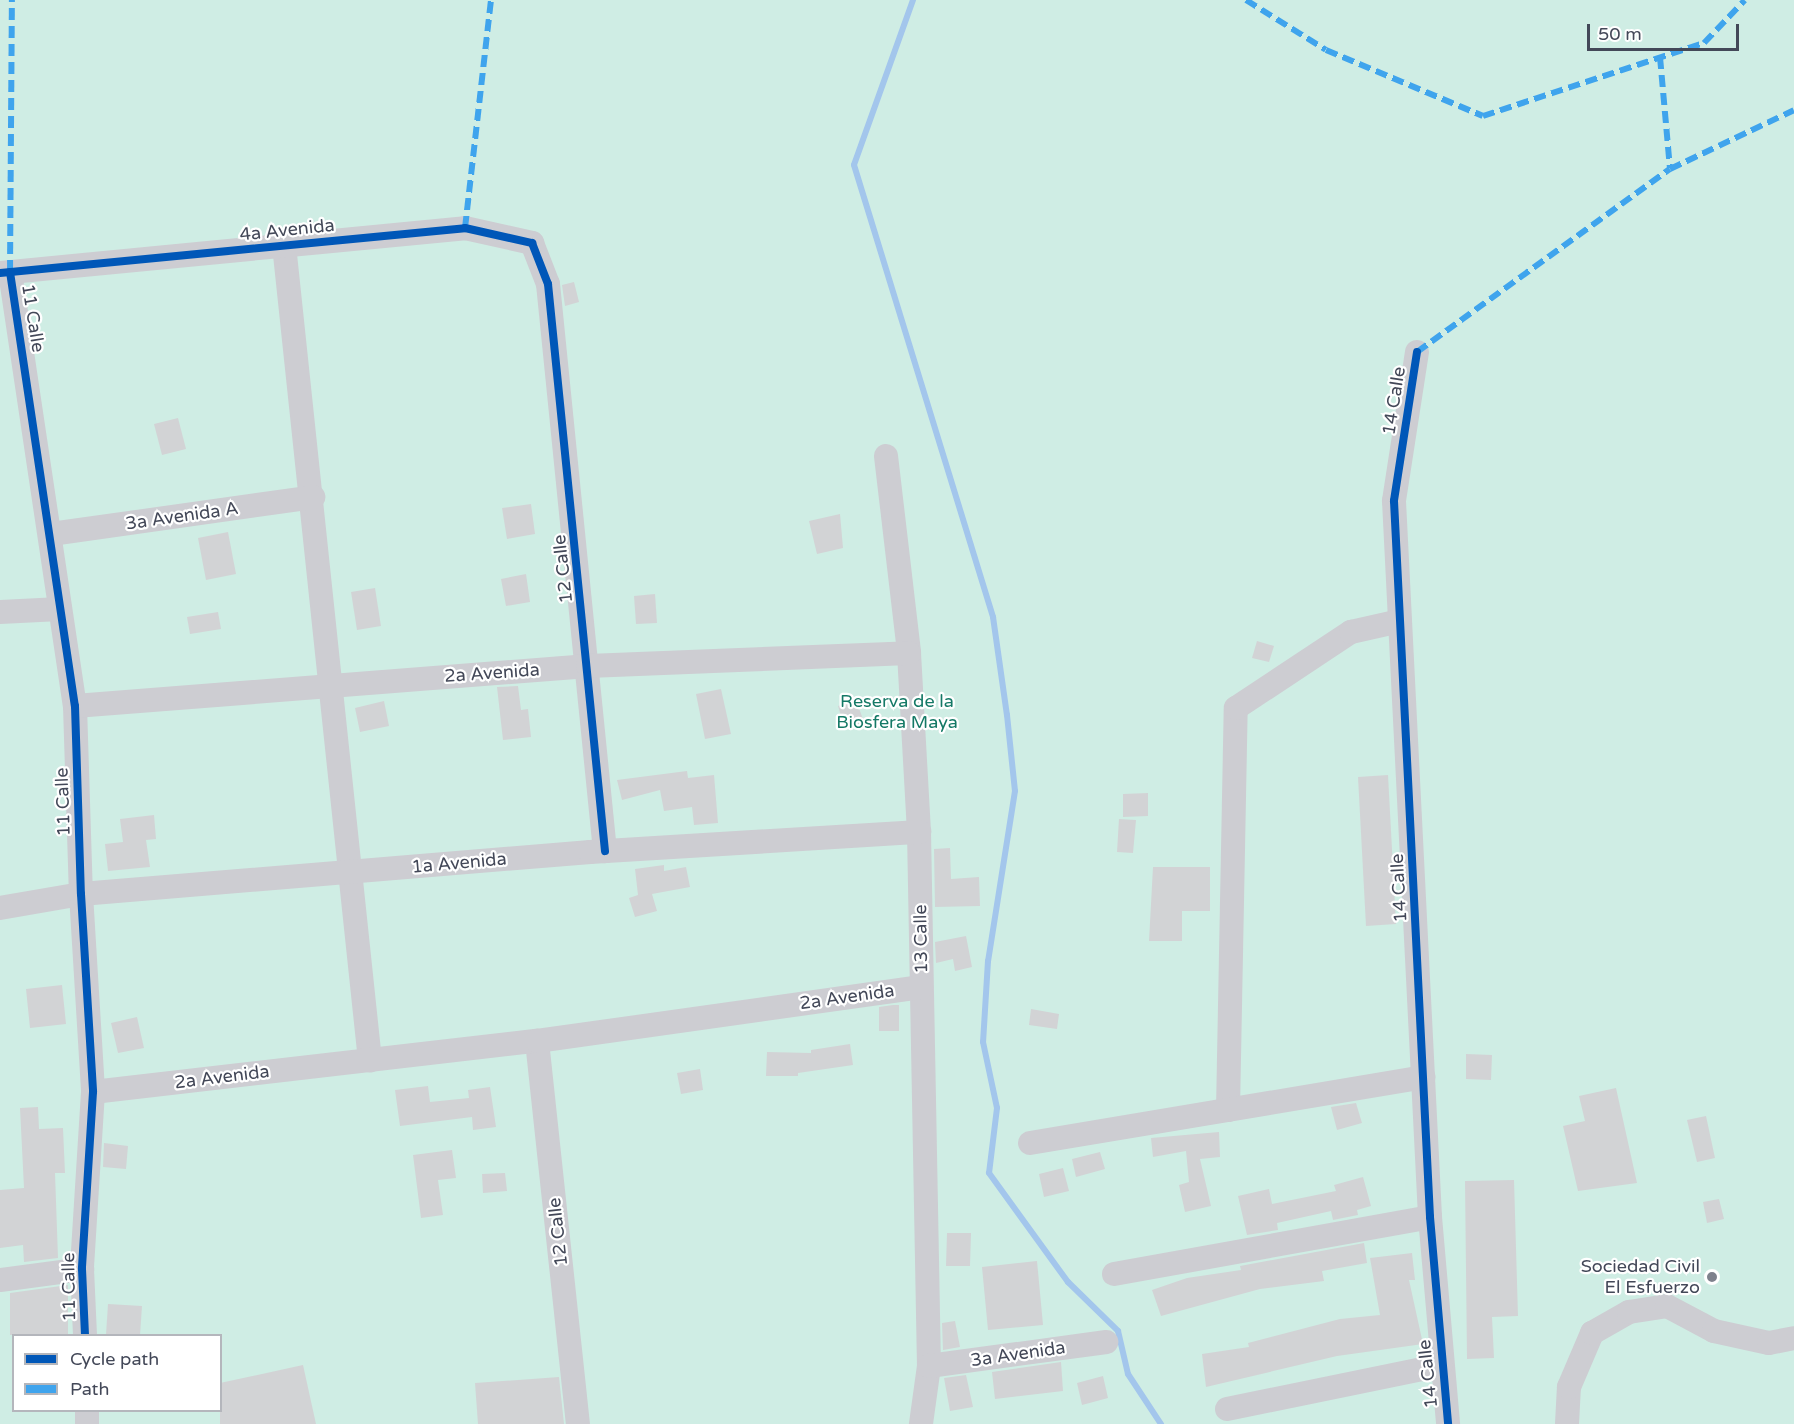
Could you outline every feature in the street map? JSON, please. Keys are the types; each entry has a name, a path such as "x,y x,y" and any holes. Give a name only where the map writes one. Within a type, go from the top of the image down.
{"street":[{"name":"4a Avenida","path":"5,272 465,228 532,243 548,284"},
{"path":"284,245 313,497 370,1060"},
{"name":"11 Calle","path":"5,272 51,534 75,706 81,894 93,1092 82,1269 85,1334"},
{"name":"12 Calle","path":"548,284 605,851"},
{"name":"14 Calle","path":"1417,352 1394,501 1430,1217 1441,1365 1448,1424"},
{"name":"13 Calle","path":"886,456 909,653 919,832 929,1366 921,1424"},
{"name":"3a Avenida A","path":"51,534 313,497"},
{"path":"0,612 60,609"},
{"path":"1228,1110 1236,708 1351,632 1400,621"},
{"name":"2a Avenida","path":"75,706 588,666 909,653"},
{"name":"1a Avenida","path":"0,908 81,894 605,851 919,832"},
{"name":"2a Avenida","path":"93,1092 537,1041 921,987"},
{"name":"12 Calle","path":"537,1041 578,1424"},
{"path":"1030,1143 1423,1077"},
{"path":"1114,1274 1430,1217"},
{"path":"0,1280 82,1269"},
{"path":"1567,1424 1569,1387 1592,1333 1629,1312 1667,1306 1714,1330 1769,1343 1794,1338"},
{"name":"3a Avenida","path":"929,1366 1106,1342"},
{"path":"1227,1409 1441,1365"}],"green space":[{"name":"Reserva de la Biosfera Maya","path":"0,0 1794,0 1794,1424 0,1424"}],"building":[{"path":"574,282 579,302 565,306 562,285"},
{"path":"178,418 186,449 162,455 154,424"},
{"path":"531,504 535,534 507,539 502,508"},
{"path":"840,514 843,548 817,554 809,521"},
{"path":"228,532 236,574 206,580 198,538"},
{"path":"526,574 530,602 506,606 501,579"},
{"path":"375,588 381,626 357,630 351,592"},
{"path":"655,594 657,623 636,624 634,596"},
{"path":"218,612 221,629 190,634 187,617"},
{"path":"1257,641 1274,646 1269,662 1252,658"},
{"path":"518,686 521,710 528,709 531,737 503,740 497,687"},
{"path":"721,689 731,734 705,739 696,694"},
{"path":"856,700 864,722 845,729 838,706"},
{"path":"384,701 389,726 360,732 355,708"},
{"path":"687,771 688,778 714,775 718,823 694,825 692,807 664,811 660,790 622,800 617,780"},
{"path":"1388,775 1396,924 1366,926 1358,777"},
{"path":"1148,793 1148,816 1123,817 1123,794"},
{"path":"154,815 156,839 146,840 150,867 108,871 105,844 123,842 120,819"},
{"path":"1119,819 1136,820 1133,853 1117,852"},
{"path":"950,848 951,879 979,877 980,906 935,907 934,849"},
{"path":"664,865 664,871 686,867 690,887 652,894 657,911 635,917 629,898 638,895 635,869"},
{"path":"1153,867 1210,867 1210,911 1182,911 1182,941 1149,941"},
{"path":"966,936 972,967 955,971 953,959 936,963 935,942"},
{"path":"62,985 66,1024 30,1028 26,989"},
{"path":"899,1005 899,1031 879,1031 879,1007"},
{"path":"1031,1009 1059,1014 1057,1029 1029,1025"},
{"path":"137,1017 144,1048 118,1053 111,1023"},
{"path":"850,1044 853,1065 798,1073 798,1076 766,1076 767,1052 811,1053 811,1050"},
{"path":"1466,1054 1492,1055 1491,1080 1466,1079"},
{"path":"700,1069 703,1090 681,1094 677,1073"},
{"path":"428,1086 430,1102 469,1098 468,1090 490,1087 496,1127 473,1130 472,1117 400,1126 395,1090"},
{"path":"1616,1088 1637,1183 1578,1191 1563,1126 1585,1121 1579,1096"},
{"path":"1356,1103 1362,1123 1337,1130 1331,1107"},
{"path":"38,1107 39,1129 63,1128 65,1173 55,1173 58,1258 24,1262 23,1245 0,1248 0,1190 24,1188 20,1108"},
{"path":"1706,1116 1715,1158 1697,1162 1687,1120"},
{"path":"1219,1132 1220,1157 1200,1159 1211,1206 1185,1212 1179,1185 1189,1182 1186,1151 1153,1157 1151,1138"},
{"path":"104,1143 128,1146 126,1169 103,1167"},
{"path":"452,1150 456,1178 438,1180 443,1215 421,1218 413,1155"},
{"path":"1100,1152 1105,1169 1076,1177 1072,1159"},
{"path":"1063,1168 1069,1191 1044,1197 1039,1174"},
{"path":"505,1173 507,1191 483,1193 482,1174"},
{"path":"1363,1177 1371,1206 1357,1210 1358,1215 1333,1220 1331,1211 1277,1223 1278,1230 1247,1235 1238,1196 1269,1189 1272,1204 1336,1191 1334,1185"},
{"path":"1514,1180 1518,1316 1492,1317 1494,1358 1467,1359 1465,1181"},
{"path":"1719,1199 1724,1219 1707,1223 1703,1202"},
{"path":"947,1233 971,1233 970,1266 946,1266"},
{"path":"1364,1243 1367,1263 1322,1271 1324,1281 1260,1289 1161,1316 1152,1290 1187,1278 1241,1270 1240,1266"},
{"path":"1412,1253 1415,1280 1409,1280 1423,1344 1337,1356 1206,1387 1202,1354 1249,1347 1248,1343 1340,1319 1380,1315 1370,1258"},
{"path":"1037,1261 1043,1325 988,1330 982,1267"},
{"path":"68,1285 68,1334 10,1335 10,1293"},
{"path":"108,1304 142,1306 140,1334 106,1334"},
{"path":"955,1321 960,1347 943,1350 942,1323"},
{"path":"1061,1362 1063,1391 995,1399 992,1372"},
{"path":"303,1365 316,1424 220,1424 222,1383"},
{"path":"966,1375 973,1407 950,1411 944,1378"},
{"path":"1103,1376 1108,1398 1082,1405 1077,1383"},
{"path":"559,1377 564,1424 478,1424 475,1383"}],"waterway":[{"path":"913,0 854,165 993,617 1007,715 1015,791 988,961 983,1042 997,1108 989,1173 1068,1282 1118,1331 1128,1374 1161,1424"}],"marked path":[{"path":"10,272 12,0"},
{"path":"465,228 491,0"},
{"path":"1246,0 1326,50 1483,116 1704,43 1745,0"},
{"path":"1660,57 1670,169"},
{"path":"1417,352 1670,169 1794,110"}],"cycle path":[{"path":"0,273 465,228 532,243 548,284 605,851"},
{"path":"10,272 75,706 81,894 93,1092 82,1269 85,1334"},
{"path":"1417,352 1394,501 1430,1217 1448,1424"}],"place":[{"name":"Sociedad Civil El Esfuerzo","path":"1712,1277"}]}
